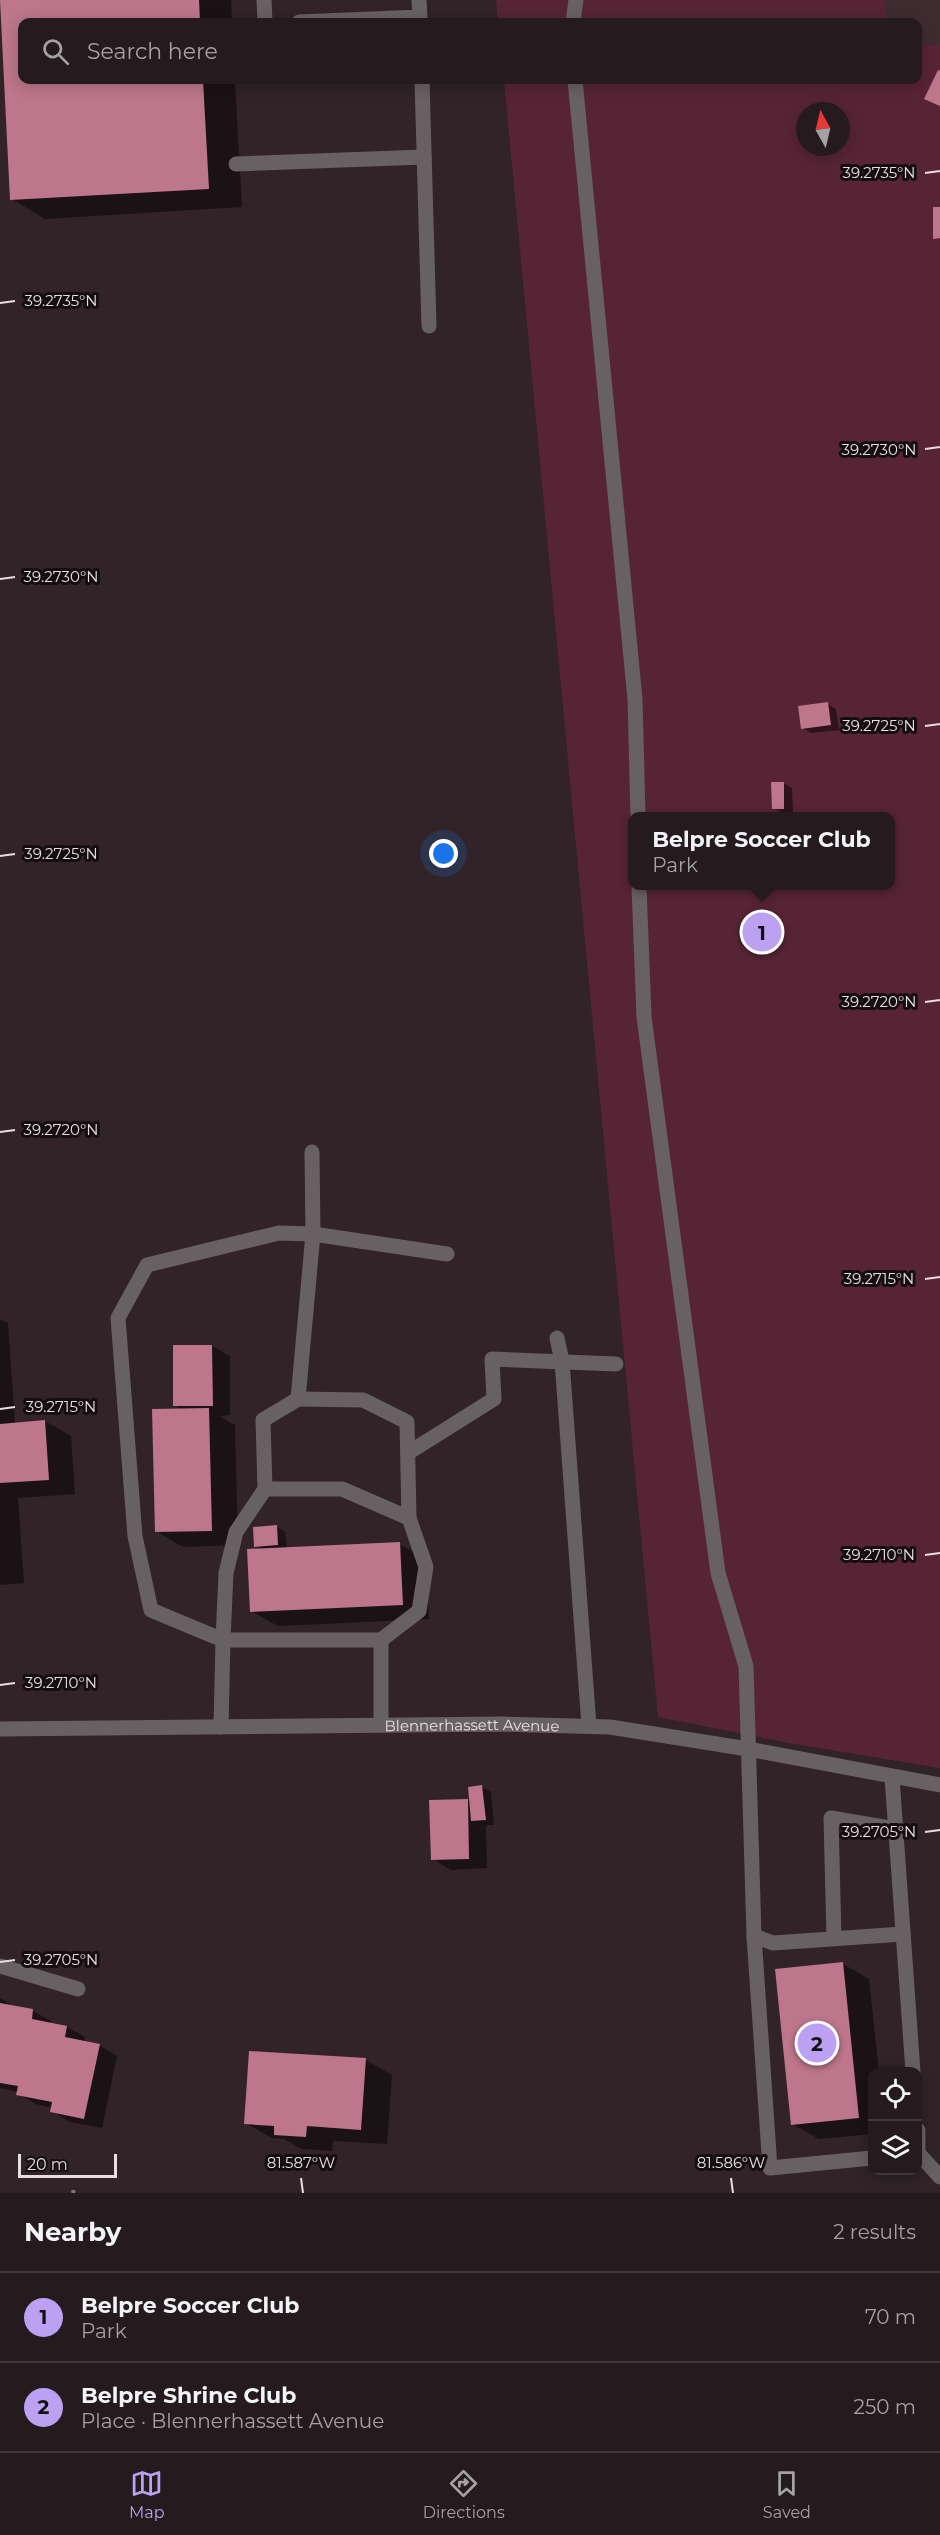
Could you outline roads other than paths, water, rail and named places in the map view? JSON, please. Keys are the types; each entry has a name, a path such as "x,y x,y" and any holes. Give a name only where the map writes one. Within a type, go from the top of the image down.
{"street":[{"path":"264,0 265,18"},
{"path":"419,0 420,18"},
{"path":"574,18 576,0"},
{"path":"422,84 429,326"},
{"path":"575,84 635,699 638,812"},
{"path":"236,164 424,157"},
{"path":"639,890 644,1017 718,1573 746,1666 754,1936 770,2168 868,2158"},
{"path":"298,1400 313,1234 312,1152"},
{"path":"220,1727 223,1640 226,1573 236,1532 265,1489 262,1420 298,1400 363,1400 407,1422 409,1518 426,1567 419,1611 381,1640 223,1640 151,1610 135,1536 118,1318 147,1265 279,1233 313,1234 447,1254"},
{"path":"557,1338 561,1361 589,1726"},
{"path":"408,1453 494,1399 492,1359 616,1364"},
{"path":"265,1489 342,1490 409,1518"},
{"path":"381,1640 381,1725"},
{"name":"Blennerhassett Avenue","path":"0,1729 381,1725 589,1726 659,1734 940,1785"},
{"path":"892,1777 913,2067"},
{"path":"834,1938 831,1818 896,1829"},
{"path":"754,1936 773,1943 903,1934"},
{"path":"0,1966 78,1989"},
{"path":"922,2158 940,2177"}],"place":[{"name":"Belpre Soccer Club","path":"762,932"},
{"name":"Belpre Shrine Club","path":"817,2043"}]}
